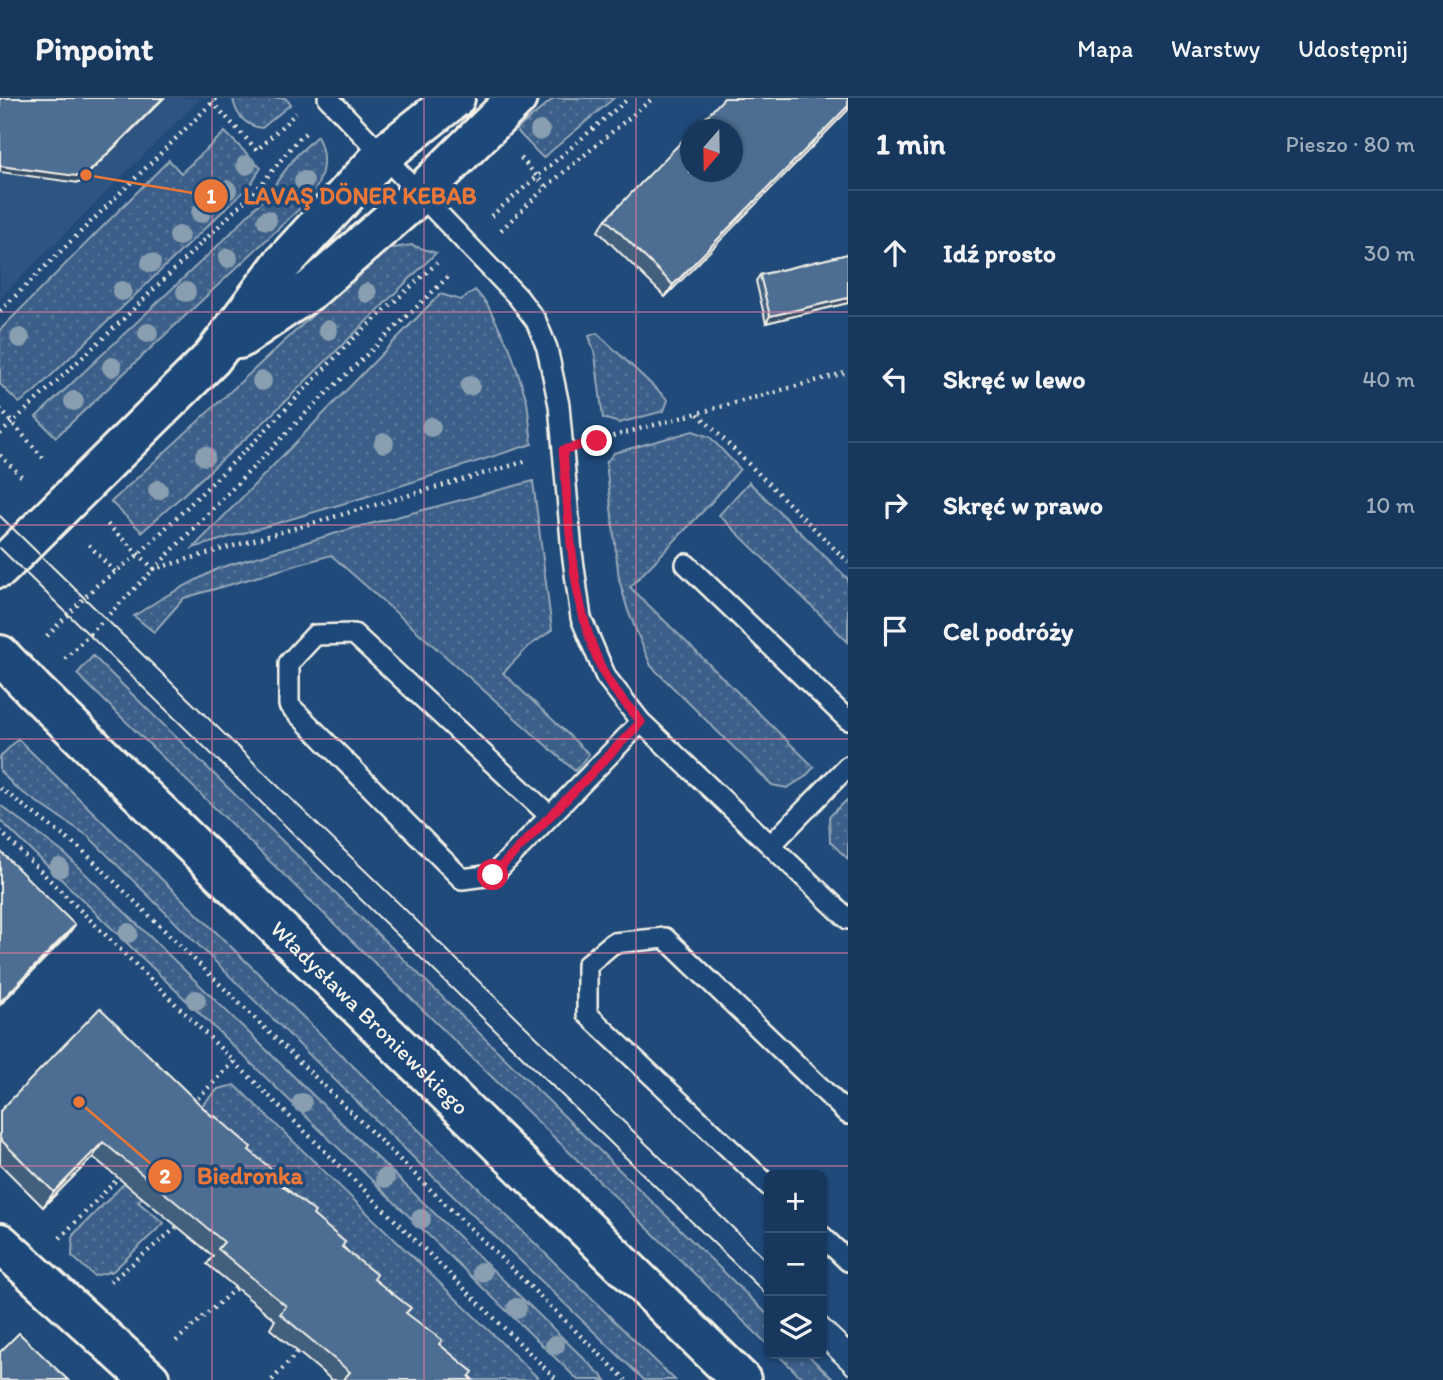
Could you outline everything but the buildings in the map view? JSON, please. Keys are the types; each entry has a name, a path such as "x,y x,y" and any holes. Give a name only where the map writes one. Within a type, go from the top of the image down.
{"street":[{"path":"0,568 212,358 282,264 383,155 454,98"},
{"path":"212,358 312,289 420,194 517,98"},
{"name":"Władysława Broniewskiego","path":"17,672 741,1380"},
{"path":"0,1243 150,1380"}],"lane":[{"path":"332,102 518,297 536,321 547,348 557,394 572,552 582,618 606,677 641,722 848,919"},
{"path":"686,564 848,720"},
{"path":"550,816 354,634 315,635 289,663 289,705 462,880 493,875 641,722"},
{"path":"771,845 848,766"},
{"path":"764,1181 587,1014 587,965 612,943 665,938 848,1114"},
{"path":"827,1241 848,1261"}],"path":[{"path":"17,672 154,569 469,246 629,98"},
{"path":"17,672 96,586 138,555 257,439 353,340 469,246 506,226 546,187 653,98"},
{"path":"0,311 214,100 257,150 303,107"},
{"path":"0,435 260,186 332,102"},
{"path":"154,569 563,450 848,372"},
{"path":"697,413 848,562"},
{"path":"0,788 82,850 626,1380"},
{"path":"0,831 557,1380"},
{"path":"186,1110 234,1062"},
{"path":"54,1244 130,1167"},
{"path":"100,1290 177,1227"},
{"path":"172,1345 236,1288"},
{"path":"272,1380 298,1352"}],"shaded area":[{"path":"0,98 201,98 0,298"},
{"path":"233,98 285,98 291,104 262,128 251,125 242,118"},
{"path":"554,98 614,98 543,158 516,130"},
{"path":"225,132 261,168 250,185 33,393 19,403 0,384 0,330 169,160 181,173"},
{"path":"317,136 323,167 312,197 56,437 36,417 227,237 266,196 296,156"},
{"path":"411,245 436,253 266,420 142,532 111,502 383,250"},
{"path":"475,290 487,304 510,349 527,401 532,444 193,548 440,294 461,300"},
{"path":"597,333 668,400 664,411 619,423 603,418 595,355 589,336"},
{"path":"693,431 710,437 740,469 630,587 814,767 805,777 787,788 772,785 651,666 628,611 619,579 606,463 614,453"},
{"path":"533,481 552,630 528,647 503,673 589,754 575,771 331,555 184,598 154,632 134,616 219,568 347,530"},
{"path":"749,482 848,579 848,642 719,515"},
{"path":"93,656 764,1311 764,1341 77,674"},
{"path":"18,739 675,1380 644,1380 421,1165 88,836 16,788 0,771 0,757"},
{"path":"847,800 848,859 830,842 829,817"},
{"path":"0,805 65,854 606,1380 578,1380 0,820"},
{"path":"235,1085 540,1380 463,1380 206,1122 138,1202 164,1223 113,1271 94,1276 72,1256 73,1235 218,1089"},
{"path":"782,1359 812,1359 834,1380 804,1380"}],"tram line":[{"path":"0,516 764,1258"},
{"path":"0,548 768,1296"},
{"path":"827,1319 848,1339"},
{"path":"827,1354 848,1374"}],"place":[{"name":"LAVAŞ DÖNER KEBAB","path":"86,175"},
{"name":"Biedronka","path":"79,1102"}],"route":[{"path":"493,875 641,722 606,677 582,618 572,552 563,450 597,441"}]}
